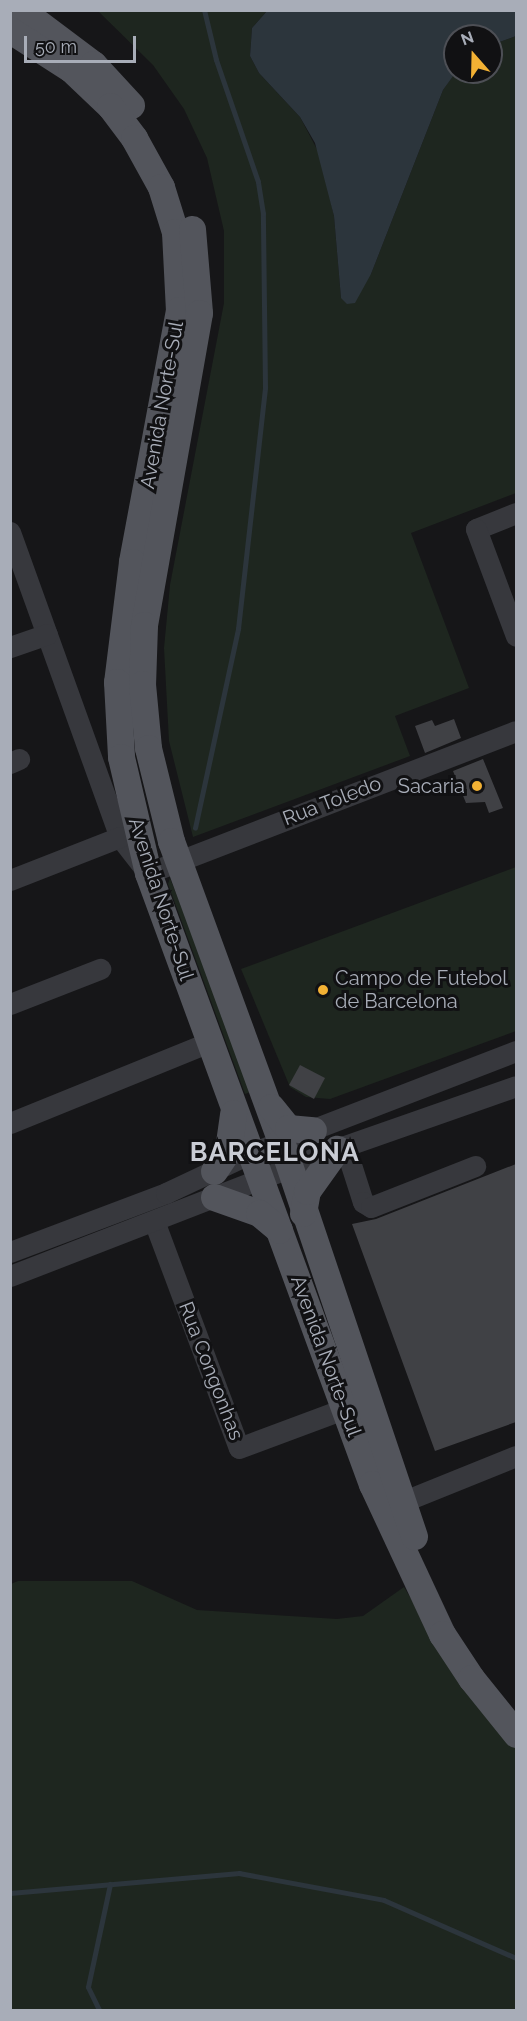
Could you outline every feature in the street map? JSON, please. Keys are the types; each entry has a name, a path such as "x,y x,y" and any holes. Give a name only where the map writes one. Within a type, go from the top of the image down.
{"main road":[{"name":"Avenida Norte-Sul","path":"21,10 93,64 134,108 169,160 191,223 199,312 147,595 142,654 148,748 162,810 178,859 281,1141 402,1502 440,1600 484,1676 516,1715"},
{"name":"Avenida Norte-Sul","path":"10,30 71,69 116,113 161,186 175,232 179,310 132,562 117,682 121,757 148,873 249,1154 346,1408 372,1484 442,1634 471,1678 516,1734"},
{"path":"266,1100 288,1128 313,1130"},
{"path":"233,1109 234,1127 228,1150 214,1184 259,1213 279,1230"},
{"path":"303,1212 307,1191 341,1147"}],"street":[{"path":"516,513 476,529 516,636"},
{"path":"10,532 120,837 148,873"},
{"path":"10,647 47,634"},
{"name":"Rua Toledo","path":"148,873 178,859 516,731"},
{"path":"10,880 120,837"},
{"path":"10,1004 100,969"},
{"path":"10,1123 209,1042"},
{"path":"10,1276 154,1221 214,1184 249,1154 516,1051"},
{"path":"10,1252 214,1184 260,1178 341,1147 509,1089 490,1061"},
{"path":"442,1079 441,1094 453,1108"},
{"path":"341,1147 363,1202 371,1207 475,1166"},
{"name":"Rua Congonhas","path":"154,1221 239,1448 346,1408"},
{"path":"372,1484 385,1498 402,1502 516,1456"}],"shaded area":[{"path":"98,11 267,11 252,28 250,56 259,73 300,117 321,157 334,216 341,298 371,274 443,90 447,84 503,84 503,41 516,36 516,493 411,533 469,688 395,716 410,756 193,837 169,741 164,648 170,585 224,303 224,231 207,158 184,109 153,65"},
{"path":"267,11 516,11 516,36 503,41 503,24 443,24 443,84 447,84 371,274 355,303 347,304 341,298 334,216 315,143 300,117 259,73 250,56 252,28"},
{"path":"516,867 516,1031 330,1099 306,1097 290,1087 241,969"},
{"path":"170,878 254,1091 245,1094 168,884"},
{"path":"18,1581 132,1581 197,1610 337,1619 363,1616 404,1587 462,1687 516,1748 516,2010 11,2010 11,1584"}],"building":[{"path":"454,719 461,738 425,753 415,726 432,720 435,726"},
{"name":"Sacaria","path":"483,759 503,808 489,813 485,802 466,803 453,771"},
{"path":"300,1065 325,1078 314,1099 289,1085"},
{"path":"516,1164 516,1422 435,1451 352,1224 376,1219"}],"waterway":[{"path":"195,828 238,629 265,388 263,214 258,182 216,60 204,10"},
{"path":"10,1893 239,1873 384,1900 516,1958"},
{"path":"99,2010 88,1987 110,1884"}],"place":[{"name":"Sacaria","path":"477,786"},
{"name":"Campo de Futebol de Barcelona","path":"323,990"}],"district":[{"name":"BARCELONA","path":"275,1153"}]}
